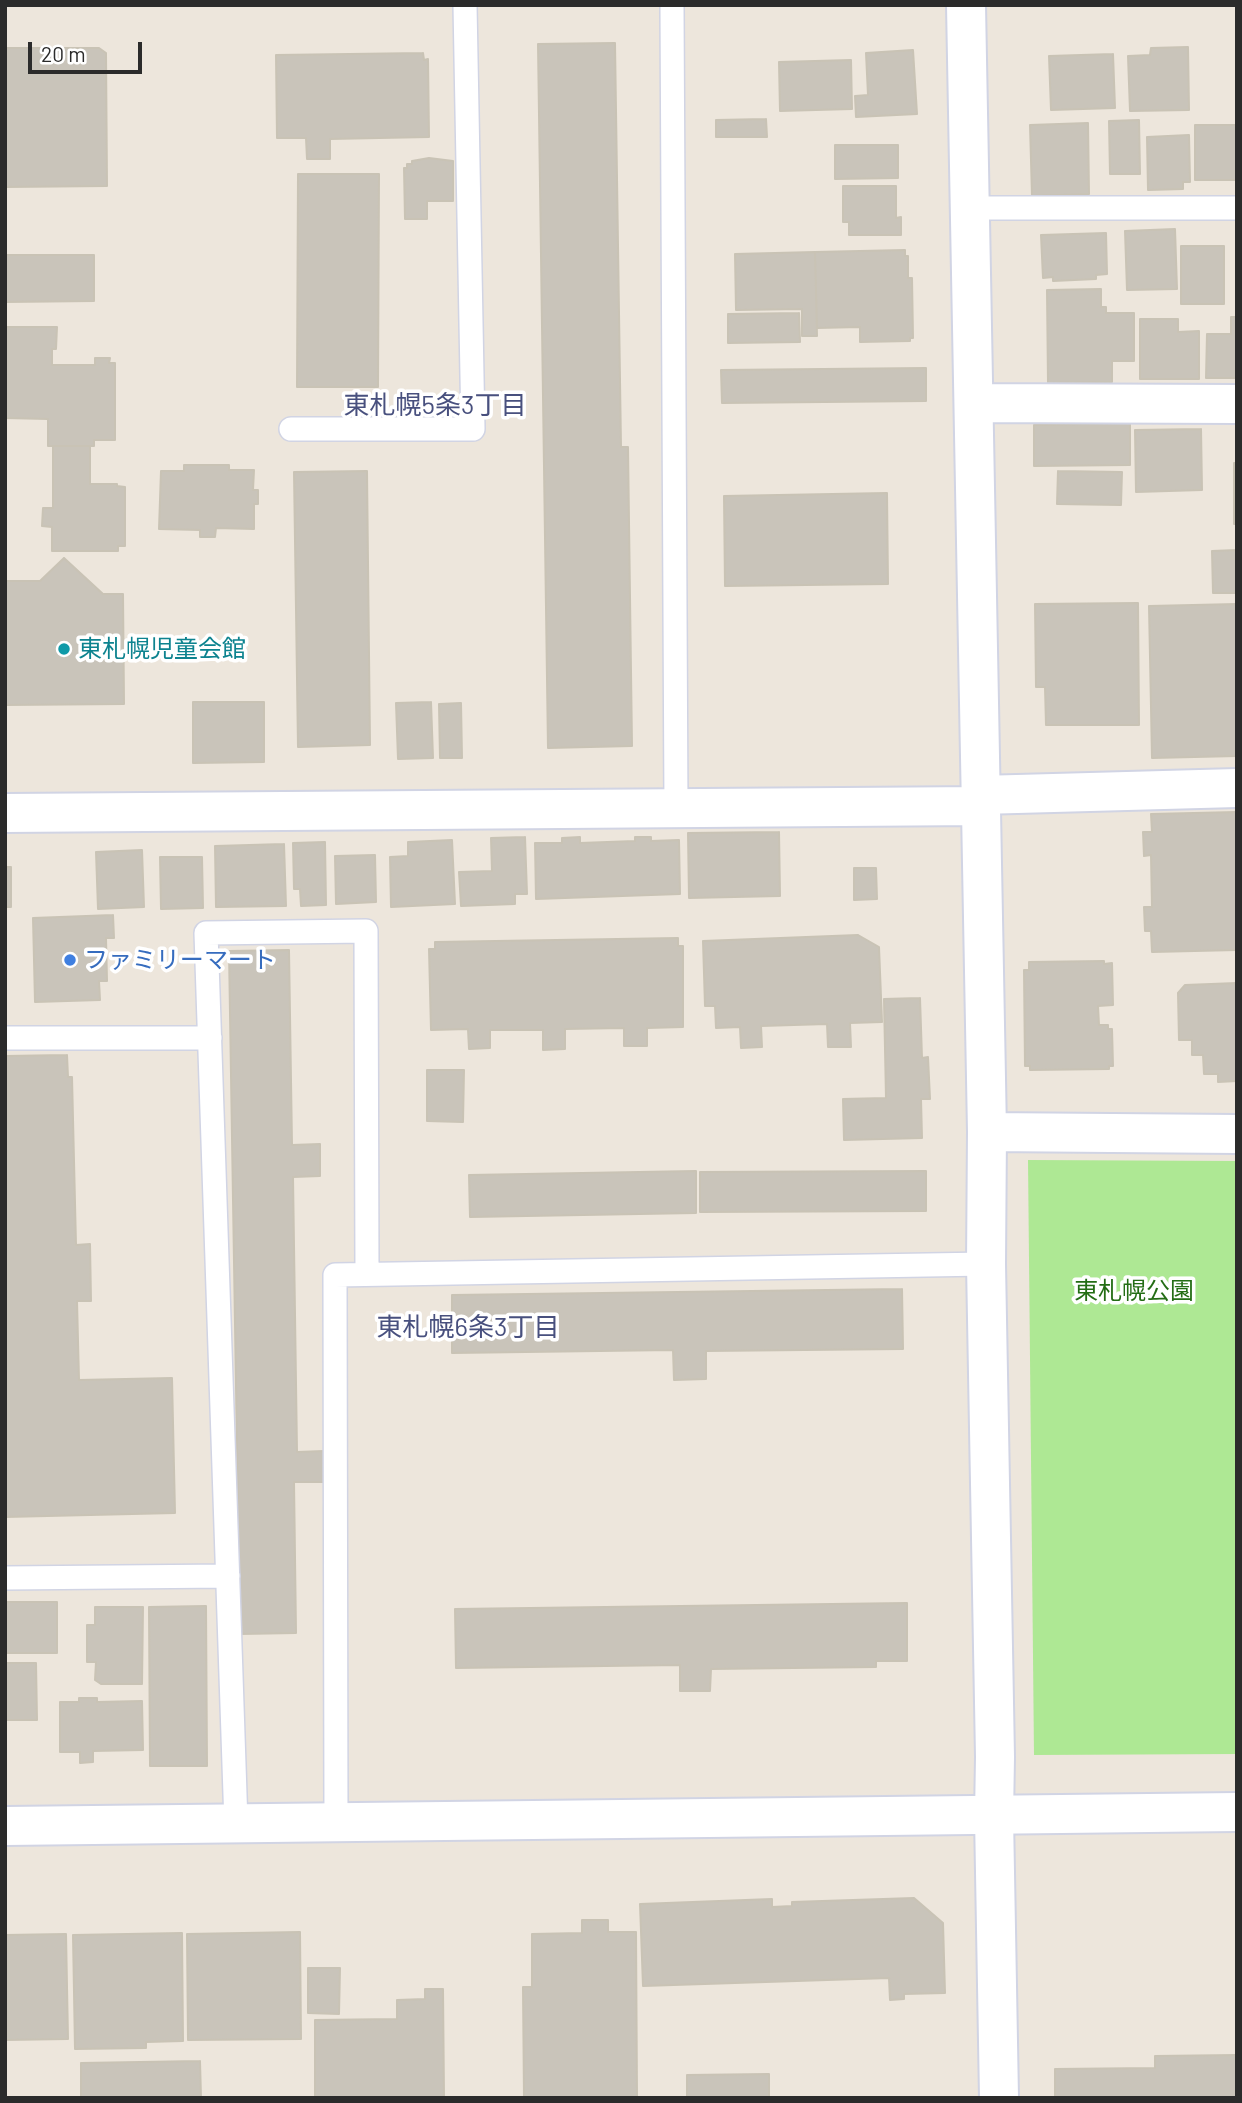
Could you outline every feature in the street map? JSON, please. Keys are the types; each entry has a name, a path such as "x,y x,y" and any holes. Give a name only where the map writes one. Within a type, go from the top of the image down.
{"street":[{"path":"966,5 972,208 987,1132 986,1264 999,2098"},
{"path":"975,403 1237,404"},
{"path":"5,813 676,808 981,800 1237,788"},
{"path":"987,1132 1237,1134"},
{"path":"5,1826 1237,1812"}],"lane":[{"path":"291,429 473,429 465,5"},
{"path":"672,5 676,808"},
{"path":"972,208 1237,208"},
{"path":"236,1824 206,933 366,931 367,1274"},
{"path":"5,1038 211,1038"},
{"path":"336,1823 335,1275 986,1264"},
{"path":"5,1578 228,1576"}],"green space":[{"name":"東札幌公園","path":"1028,1160 1237,1161 1237,1754 1034,1755"}],"building":[{"path":"615,43 621,447 628,447 632,746 548,748 538,44"},
{"path":"1188,47 1189,110 1130,111 1128,56 1150,55 1151,48"},
{"path":"5,48 99,48 106,53 107,186 5,187"},
{"path":"913,50 917,114 856,117 855,96 868,95 866,53"},
{"path":"423,53 424,60 428,59 429,137 330,139 330,159 307,159 306,138 277,138 276,55"},
{"path":"1113,54 1115,108 1051,110 1049,56"},
{"path":"851,60 852,109 780,111 779,62"},
{"path":"766,119 767,137 716,137 716,120"},
{"path":"1139,120 1140,174 1110,174 1109,121"},
{"path":"1088,123 1089,194 1032,196 1030,125"},
{"path":"1195,125 1237,125 1237,180 1195,180"},
{"path":"1189,135 1190,182 1183,182 1183,189 1148,190 1147,137"},
{"path":"835,145 898,145 898,178 835,179"},
{"path":"429,158 453,161 453,201 427,201 427,219 405,219 404,168 407,168 407,164 412,164 412,161"},
{"path":"298,174 379,174 378,387 297,387"},
{"path":"843,186 896,186 896,218 901,217 901,235 849,235 849,222 843,222"},
{"path":"1175,229 1177,289 1127,290 1125,231"},
{"path":"1106,233 1107,274 1096,275 1096,279 1053,281 1053,277 1043,278 1041,235"},
{"path":"1181,246 1224,246 1224,304 1181,304"},
{"path":"905,250 905,256 908,256 908,278 912,278 913,338 910,338 910,341 860,342 860,327 817,328 815,252"},
{"path":"815,252 817,336 802,336 802,309 736,310 735,254"},
{"path":"5,255 94,255 94,301 5,302"},
{"path":"1101,289 1101,307 1106,307 1106,313 1134,313 1134,361 1112,361 1112,382 1048,383 1047,290"},
{"path":"799,313 800,342 728,343 728,314"},
{"path":"1231,317 1237,317 1237,378 1206,378 1207,334 1231,334"},
{"path":"1140,319 1178,319 1178,332 1199,331 1199,379 1140,379"},
{"path":"5,327 57,327 52,365 95,365 95,358 110,358 109,363 115,363 115,440 94,440 94,446 48,446 48,419 5,418"},
{"path":"926,368 926,401 722,403 721,370"},
{"path":"1130,423 1130,465 1034,466 1034,425"},
{"path":"1201,429 1202,490 1136,492 1135,430"},
{"path":"53,446 90,446 90,484 117,484 125,487 125,546 118,546 118,551 52,551 52,527 42,526 43,508 53,508"},
{"path":"1234,463 1237,463 1237,524 1234,524"},
{"path":"184,465 229,465 229,470 254,470 253,490 258,490 258,504 254,504 254,529 216,528 215,537 200,537 200,530 159,529 161,471 184,471"},
{"path":"367,471 370,745 298,747 294,472"},
{"path":"1058,471 1122,472 1121,505 1057,504"},
{"path":"887,493 888,584 725,586 724,496"},
{"path":"1237,550 1237,593 1213,593 1212,551"},
{"name":"東札幌児童会館","path":"64,558 103,594 123,594 124,704 5,705 5,581 40,581"},
{"path":"1138,603 1139,725 1046,725 1045,687 1036,687 1035,604"},
{"path":"1237,604 1237,756 1152,758 1149,606"},
{"path":"193,702 264,702 264,762 193,763"},
{"path":"431,702 433,758 398,759 396,703"},
{"path":"461,703 462,758 440,758 439,704"},
{"path":"1237,812 1237,950 1152,952 1151,931 1145,931 1144,907 1152,907 1151,855 1144,856 1143,832 1152,832 1151,814"},
{"path":"779,832 780,896 689,898 688,833"},
{"path":"525,837 527,894 515,894 515,904 461,906 459,872 492,871 491,838"},
{"path":"580,837 580,843 635,841 635,837 651,837 651,841 679,840 680,894 536,899 535,843 562,843 562,838"},
{"path":"452,840 455,904 391,907 390,857 408,856 408,842"},
{"path":"325,842 326,905 301,906 300,889 294,889 293,843"},
{"path":"284,844 286,906 216,907 215,846"},
{"path":"142,850 144,907 98,909 96,852"},
{"path":"375,855 376,902 336,904 335,856"},
{"path":"160,857 202,857 203,908 161,909"},
{"path":"5,867 11,867 11,907 5,907"},
{"path":"854,868 876,868 877,899 854,900"},
{"name":"ファミリーマート","path":"113,915 114,938 106,938 107,981 99,981 100,1000 35,1002 33,918"},
{"path":"858,935 879,947 882,1022 850,1023 851,1047 828,1047 827,1024 761,1026 762,1047 741,1048 740,1027 716,1028 715,1006 705,1006 703,941"},
{"path":"678,938 678,946 683,946 683,1027 647,1028 647,1046 624,1046 624,1028 565,1029 565,1049 543,1050 543,1030 490,1030 490,1048 469,1049 468,1029 431,1030 429,949 435,949 435,942"},
{"path":"289,950 292,1145 320,1144 320,1176 293,1177 297,1452 324,1451 325,1482 294,1482 296,1633 240,1634 229,951"},
{"path":"1104,961 1104,964 1112,963 1113,1005 1098,1006 1099,1025 1108,1025 1108,1029 1112,1029 1113,1066 1109,1066 1109,1069 1030,1070 1030,1066 1025,1066 1024,970 1029,970 1029,962"},
{"path":"1237,983 1237,1081 1218,1082 1218,1074 1204,1074 1203,1055 1192,1055 1192,1040 1179,1040 1178,993 1185,985"},
{"path":"920,998 922,1058 928,1057 930,1099 921,1099 922,1138 844,1140 843,1099 886,1098 884,999"},
{"path":"67,1055 68,1077 72,1077 76,1245 90,1244 91,1301 77,1301 79,1380 172,1378 175,1513 5,1517 5,1056"},
{"path":"427,1070 464,1070 463,1122 427,1121"},
{"path":"696,1171 696,1213 470,1217 469,1175"},
{"path":"926,1171 926,1211 700,1212 700,1172"},
{"path":"902,1289 903,1349 706,1351 706,1379 674,1380 673,1350 452,1353 452,1295"},
{"path":"5,1602 57,1602 57,1653 5,1653"},
{"path":"907,1603 907,1661 876,1661 876,1667 711,1669 710,1691 680,1691 680,1665 456,1668 455,1609"},
{"path":"206,1606 207,1766 150,1766 149,1607"},
{"path":"95,1607 143,1607 142,1684 101,1684 95,1680 96,1662 87,1662 87,1625 95,1625"},
{"path":"5,1663 36,1663 37,1720 5,1720"},
{"path":"79,1698 97,1698 97,1702 142,1701 143,1750 93,1751 93,1762 80,1763 80,1752 60,1752 60,1702 79,1702"},
{"path":"914,1898 943,1923 945,1993 904,1994 904,1999 890,2000 889,1978 643,1986 640,1904 772,1899 772,1907 792,1906 792,1902"},
{"path":"582,1920 608,1920 608,1932 636,1932 637,2098 524,2098 523,1987 532,1987 532,1934 582,1933"},
{"path":"300,1932 301,2039 188,2040 187,1934"},
{"path":"182,1933 183,2041 146,2042 146,2048 75,2049 73,1935"},
{"path":"66,1934 68,2039 5,2040 5,1935"},
{"path":"308,1968 340,1968 339,2014 308,2013"},
{"path":"425,1989 443,1989 444,2098 315,2098 315,2020 397,2019 397,2000 425,1999"},
{"path":"1237,2055 1237,2098 1055,2098 1055,2069 1155,2068 1155,2056"},
{"path":"200,2061 201,2098 81,2098 81,2063"},
{"path":"769,2074 769,2098 687,2098 687,2075"}],"place":[{"name":"東札幌児童会館","path":"64,649"},
{"name":"ファミリーマート","path":"70,960"}],"district":[{"name":"東札幌5条3丁目","path":"435,405"},
{"name":"東札幌6条3丁目","path":"468,1327"}]}
